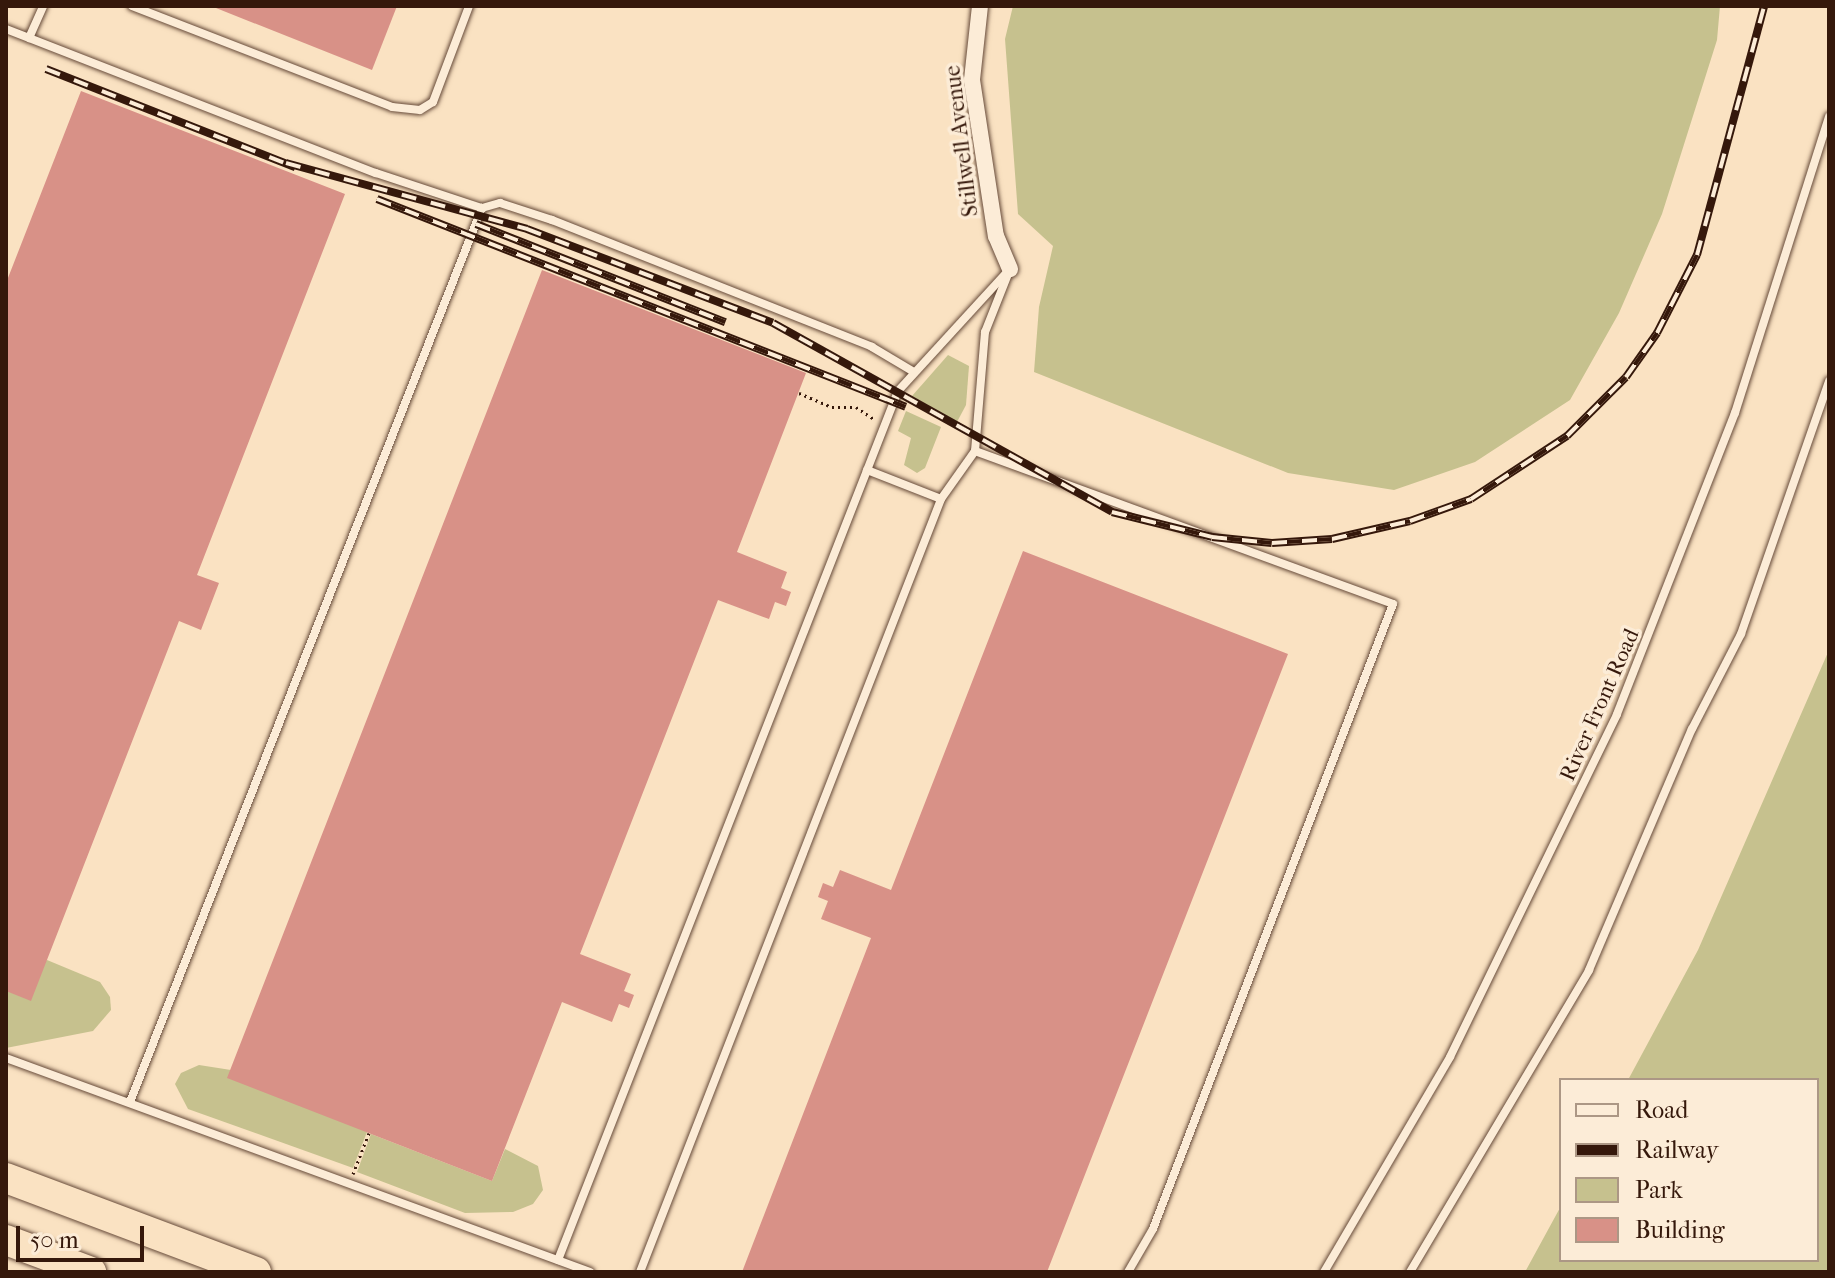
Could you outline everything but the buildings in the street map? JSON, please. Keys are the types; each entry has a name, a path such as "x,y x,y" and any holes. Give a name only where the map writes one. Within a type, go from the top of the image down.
{"highway":[{"path":"6,1178 256,1272"},
{"path":"6,1240 91,1272"}],"street":[{"name":"Stillwell Avenue","path":"980,6 972,80 996,236 1010,269"}],"lane":[{"path":"29,38 43,6"},
{"path":"132,6 392,107 420,110 433,102 469,6"},
{"path":"6,29 376,173 482,208 500,203 552,220 872,347 914,372"},
{"name":"River Front Road","path":"1324,1272 1450,1057 1617,714 1735,413 1829,117"},
{"path":"130,1102 482,208"},
{"path":"558,1260 898,391 1010,269"},
{"path":"640,1272 941,499 975,451 985,332 1010,269"},
{"path":"1410,1272 1589,970 1692,729 1741,634 1829,381"},
{"path":"975,451 1393,604 1153,1229 1128,1272"},
{"path":"867,470 941,499"},
{"path":"6,1058 590,1272"}],"path":[{"path":"799,393 832,407 856,407 885,424"},
{"path":"350,1183 369,1133"}],"green space":[{"path":"1013,6 1720,6 1717,40 1662,214 1619,313 1570,400 1475,462 1394,490 1288,473 1034,372 1039,307 1053,246 1018,214 1005,39"},
{"path":"948,355 969,366 966,405 957,422 912,396"},
{"path":"906,411 941,427 925,468 917,473 904,465 911,438 898,431"},
{"path":"1829,650 1829,1272 1525,1272 1559,1210 1559,1262 1819,1262 1819,1078 1629,1078 1698,950"},
{"path":"47,960 100,982 110,997 111,1010 93,1031 6,1048 6,991"},
{"path":"199,1065 231,1070 367,1132 353,1168 188,1109 175,1084 181,1073"},
{"path":"371,1134 492,1181 505,1149 538,1166 543,1190 533,1204 513,1212 465,1213 357,1172"}],"railway":[{"path":"286,163 527,229 773,323 1112,512 1212,537 1272,543 1332,539 1410,521 1471,499 1567,436 1626,377 1657,333 1697,255 1764,6"},
{"path":"46,69 295,167"},
{"path":"377,199 906,407"},
{"path":"476,224 725,322"}]}
